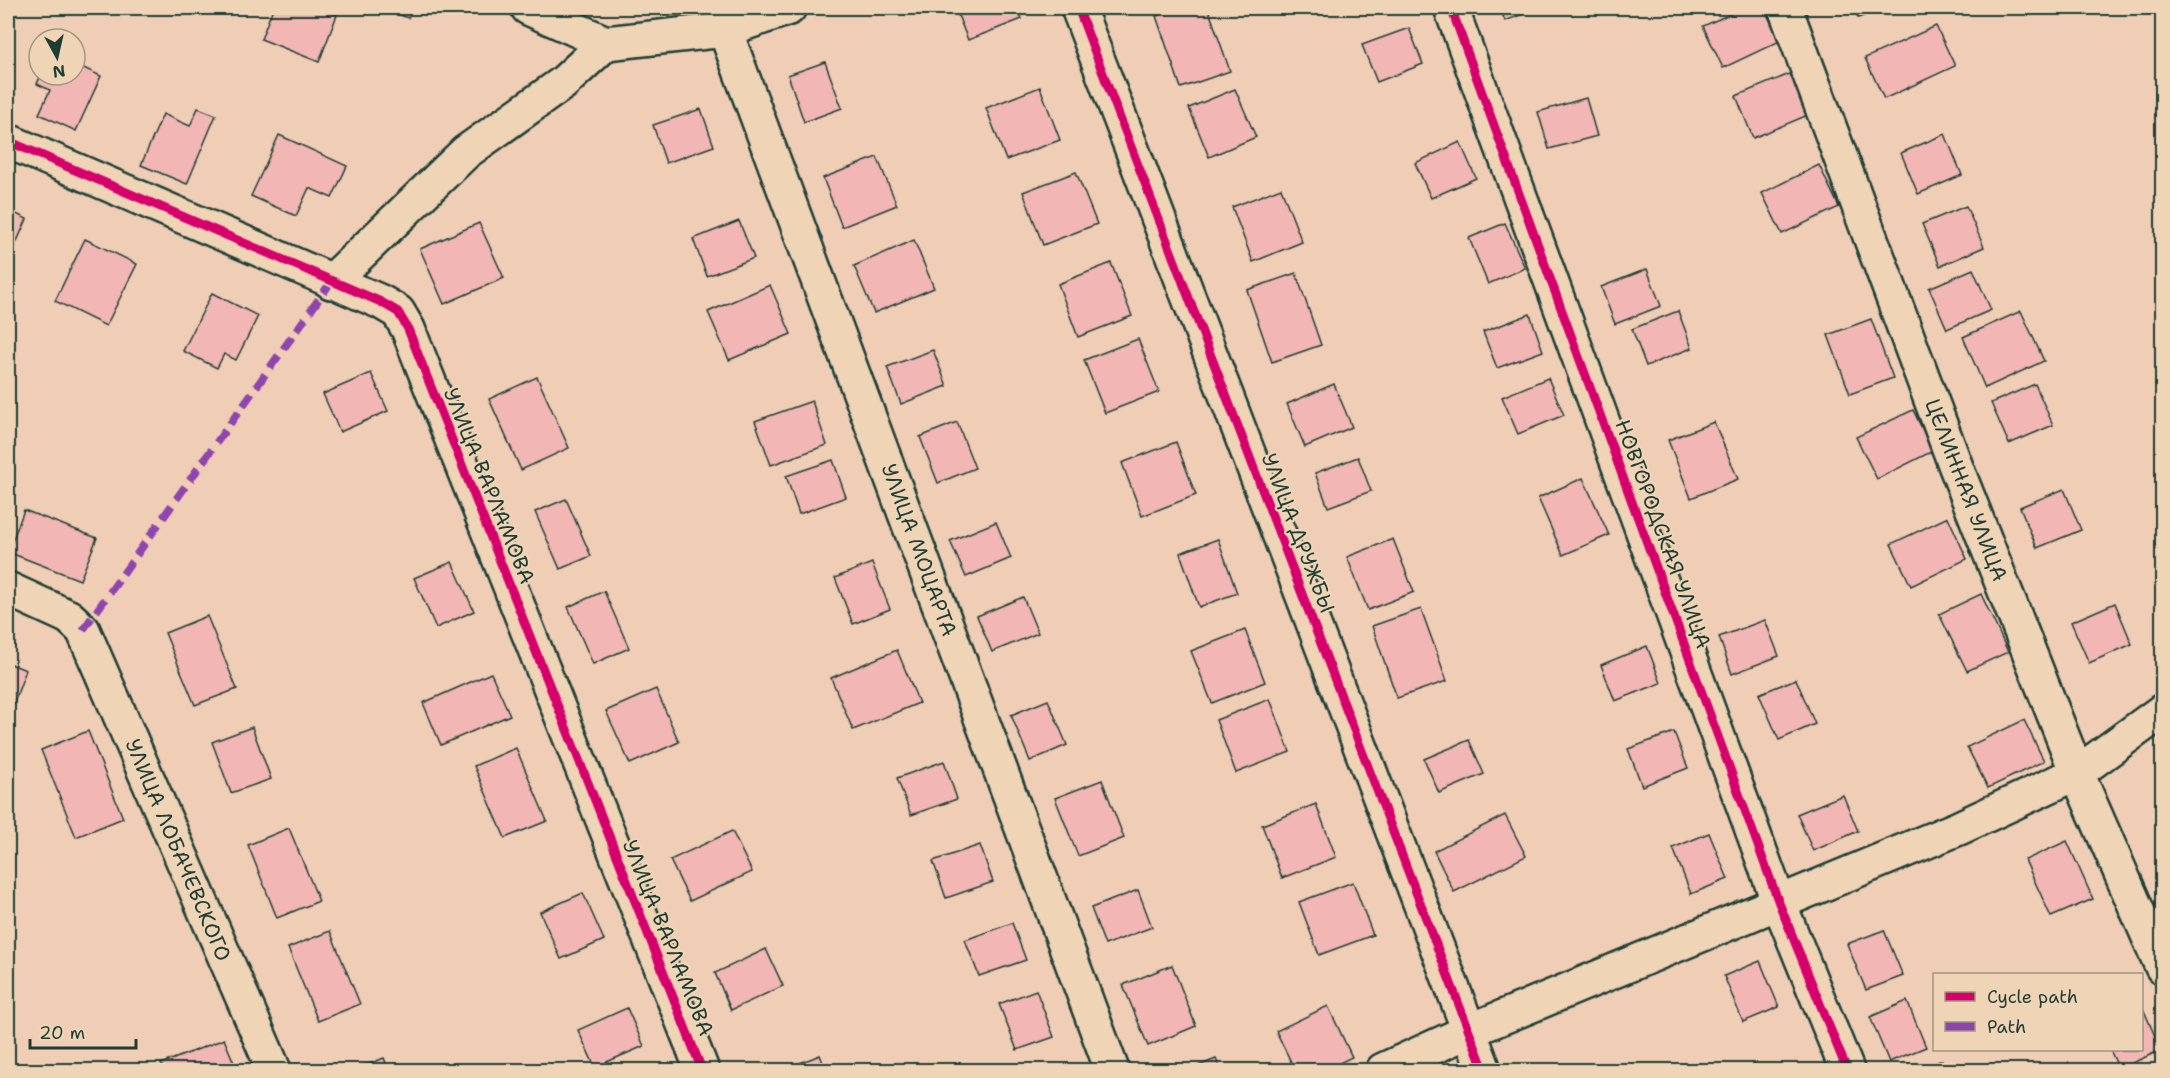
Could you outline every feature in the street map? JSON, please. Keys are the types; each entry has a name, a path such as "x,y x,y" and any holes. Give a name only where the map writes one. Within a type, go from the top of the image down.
{"street":[{"path":"528,8 606,43 725,30 789,8"},
{"name":"УЛИЦА ДРУЖБЫ","path":"1078,8 1484,1071"},
{"name":"НОВГОРОДСКАЯ УЛИЦА","path":"1451,8 1779,903 1847,1071"},
{"name":"ЦЕЛИННАЯ УЛИЦА","path":"1785,8 1956,467 2077,773 2163,967"},
{"name":"УЛИЦА МОЦАРТА","path":"725,30 1112,1071"},
{"path":"331,282 466,152 564,83 606,43"},
{"name":"УЛИЦА ВАРЛАМОВА","path":"8,141 381,302 398,312 408,329 702,1071"},
{"name":"УЛИЦА ЛОБАЧЕВСКОГО","path":"8,589 69,617 83,630 274,1071"},
{"path":"1383,1071 1469,1031 1959,828 2077,773 2163,711"}],"building":[{"path":"273,8 318,8 337,15 319,62 261,39"},
{"path":"382,8 413,8 408,18"},
{"path":"955,8 1018,8 1022,19 968,40"},
{"path":"1179,8 1208,8 1230,71 1181,88 1156,16"},
{"path":"1500,8 1539,8 1505,21"},
{"path":"1743,8 1764,8 1780,41 1723,68 1703,26"},
{"path":"1853,8 1885,8 1858,18"},
{"path":"1936,26 1955,66 1884,99 1865,58"},
{"path":"1409,28 1423,64 1377,82 1362,45"},
{"path":"825,62 842,108 804,122 788,75"},
{"path":"87,70 101,76 76,131 39,114 50,90 44,87 87,87"},
{"path":"1792,73 1808,115 1753,138 1736,96"},
{"path":"1040,87 1060,140 1006,160 986,108"},
{"path":"1235,89 1256,137 1209,157 1189,108"},
{"path":"1586,98 1597,136 1549,149 1538,112"},
{"path":"198,108 216,115 187,184 141,165 163,114 190,126"},
{"path":"701,109 714,146 666,163 653,125"},
{"path":"1945,134 1962,175 1918,194 1901,153"},
{"path":"279,135 347,166 332,198 309,188 296,216 251,196"},
{"path":"1460,142 1476,178 1431,198 1415,163"},
{"path":"877,157 897,205 842,227 823,178"},
{"path":"1819,165 1839,207 1782,234 1762,193"},
{"path":"1076,172 1097,224 1043,245 1023,192"},
{"path":"1281,188 1302,242 1253,262 1232,207"},
{"path":"1966,206 1984,247 1940,266 1922,224"},
{"path":"8,210 27,219 8,261"},
{"path":"739,221 754,258 707,276 693,239"},
{"path":"479,223 504,278 444,304 420,249"},
{"path":"1505,223 1525,268 1488,284 1469,238"},
{"path":"85,239 137,264 106,326 55,301"},
{"path":"914,240 934,288 874,313 854,266"},
{"path":"1111,263 1132,316 1078,337 1058,284"},
{"path":"1647,269 1661,306 1615,324 1601,287"},
{"path":"1973,269 1991,310 1947,329 1929,288"},
{"path":"1296,273 1321,345 1272,362 1247,290"},
{"path":"770,285 791,334 729,360 708,312"},
{"path":"212,293 258,316 236,360 224,354 217,368 183,351"},
{"path":"1678,311 1692,348 1646,366 1632,329"},
{"path":"2021,311 2044,361 1985,388 1963,337"},
{"path":"1530,314 1543,351 1497,368 1483,332"},
{"path":"1871,319 1893,378 1850,394 1828,335"},
{"path":"1138,339 1159,392 1105,413 1084,360"},
{"path":"933,350 947,386 901,404 887,367"},
{"path":"371,373 388,411 340,432 323,394"},
{"path":"537,377 569,448 521,470 489,399"},
{"path":"1548,378 1564,415 1518,434 1502,397"},
{"path":"1334,384 1352,427 1305,447 1287,404"},
{"path":"2035,384 2053,425 2009,444 1991,403"},
{"path":"812,401 827,445 771,465 755,421"},
{"path":"1913,410 1933,451 1877,479 1856,437"},
{"path":"957,422 975,468 938,483 920,437"},
{"path":"1714,422 1738,479 1691,498 1668,440"},
{"path":"1176,442 1196,495 1142,516 1122,463"},
{"path":"1358,457 1371,491 1328,507 1315,473"},
{"path":"833,460 846,497 799,514 786,476"},
{"path":"1583,478 1609,535 1563,555 1538,498"},
{"path":"2064,489 2081,530 2037,548 2020,507"},
{"path":"566,499 591,556 560,569 535,512"},
{"path":"24,510 97,538 80,580 8,552"},
{"path":"1948,517 1967,559 1911,586 1891,544"},
{"path":"996,522 1011,558 966,577 950,541"},
{"path":"1218,539 1237,593 1199,607 1180,553"},
{"path":"1393,539 1414,592 1368,610 1347,557"},
{"path":"452,562 474,611 436,628 414,578"},
{"path":"872,563 890,609 853,624 835,578"},
{"path":"604,591 629,648 593,664 568,607"},
{"path":"1981,594 2008,652 1967,671 1939,614"},
{"path":"1023,597 1038,633 992,652 977,616"},
{"path":"2115,603 2132,644 2089,663 2071,622"},
{"path":"1421,609 1447,681 1397,698 1372,626"},
{"path":"207,616 237,689 195,705 165,633"},
{"path":"1765,620 1779,656 1732,674 1719,637"},
{"path":"1245,630 1265,682 1212,703 1191,651"},
{"path":"1647,646 1661,683 1615,701 1601,665"},
{"path":"897,650 919,703 853,730 831,678"},
{"path":"8,663 26,670 8,719"},
{"path":"491,673 510,715 441,745 423,703"},
{"path":"1796,679 1815,724 1779,740 1759,694"},
{"path":"656,689 679,742 630,764 606,711"},
{"path":"1270,699 1290,752 1236,773 1216,720"},
{"path":"1048,700 1067,745 1030,761 1011,715"},
{"path":"2024,720 2044,761 1988,788 1967,747"},
{"path":"252,727 271,779 231,793 212,742"},
{"path":"88,731 123,818 76,837 41,750"},
{"path":"1674,732 1688,768 1642,786 1628,749"},
{"path":"1469,740 1484,774 1439,793 1424,759"},
{"path":"516,748 547,821 505,838 474,766"},
{"path":"944,761 957,799 911,815 897,778"},
{"path":"1102,780 1124,838 1078,856 1055,798"},
{"path":"1843,795 1858,831 1813,851 1797,814"},
{"path":"1316,804 1336,857 1282,878 1262,825"},
{"path":"1505,815 1526,856 1454,892 1434,851"},
{"path":"289,828 319,901 277,918 248,845"},
{"path":"732,831 752,872 690,901 670,860"},
{"path":"1709,833 1728,879 1691,894 1673,848"},
{"path":"2067,841 2093,899 2051,917 2025,860"},
{"path":"980,845 993,882 946,898 933,861"},
{"path":"1353,882 1373,935 1319,955 1299,902"},
{"path":"1138,890 1152,927 1105,945 1091,908"},
{"path":"583,893 604,940 561,959 540,912"},
{"path":"1012,923 1026,960 979,976 965,940"},
{"path":"1884,930 1903,976 1866,990 1847,944"},
{"path":"330,931 360,1004 318,1021 288,948"},
{"path":"766,949 783,986 731,1010 715,973"},
{"path":"1760,961 1779,1007 1743,1022 1724,976"},
{"path":"1172,965 1196,1026 1148,1046 1123,985"},
{"path":"1036,990 1054,1037 1017,1050 999,1004"},
{"path":"1907,1001 1926,1047 1889,1062 1870,1017"},
{"path":"1328,1006 1352,1057 1325,1070 1295,1070 1276,1031"},
{"path":"627,1008 644,1046 595,1067 578,1030"},
{"path":"2143,1008 2161,1050 2119,1069 2110,1051 2143,1051"},
{"path":"224,1039 237,1070 164,1070 161,1064"},
{"path":"820,1055 826,1070 782,1070"},
{"path":"384,1058 389,1070 353,1070"},
{"path":"1216,1059 1221,1070 1188,1070"},
{"path":"1942,1060 1947,1070 1918,1070"}],"marked path":[{"path":"83,630 331,282"}],"cycle path":[{"path":"1078,8 1484,1070"},
{"path":"1451,8 1779,903 1847,1070"},
{"path":"8,141 381,302 398,312 408,329 702,1070"}]}
